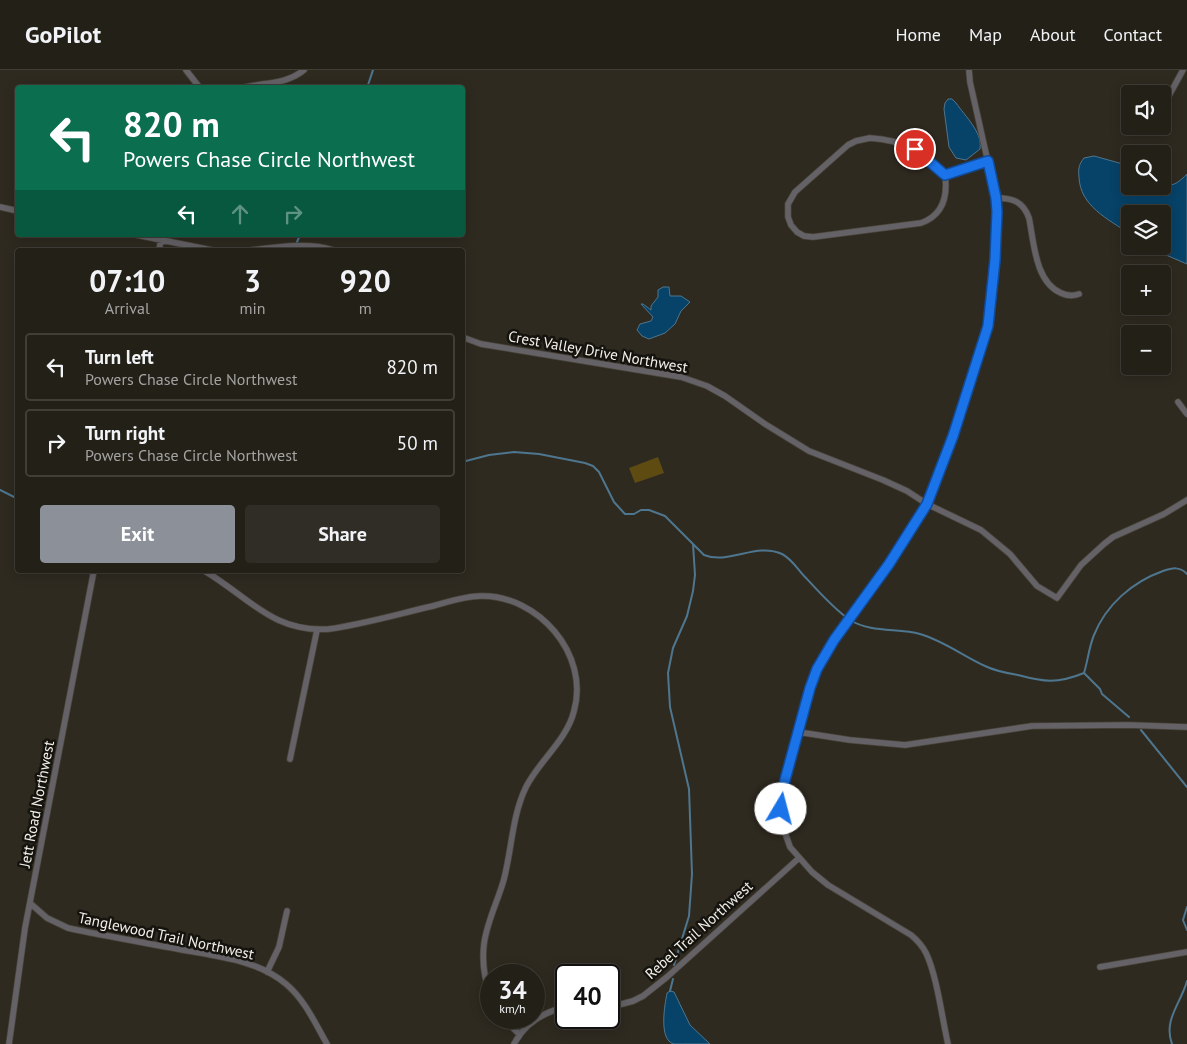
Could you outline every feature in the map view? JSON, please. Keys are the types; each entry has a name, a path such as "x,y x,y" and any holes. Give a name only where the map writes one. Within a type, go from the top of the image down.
{"street":[{"path":"186,70 198,85"},
{"path":"262,85 283,82 304,70"},
{"path":"948,1044 932,970 926,952 920,943 911,935 828,885 812,872 790,847 785,836 781,809 785,780 817,669 844,625 889,564 927,504 953,436 988,326 995,260 996,198 969,70"},
{"path":"1171,92 1184,70"},
{"path":"880,138 907,145 921,153 945,175 946,193 943,205 934,217 921,223 813,237 804,236 797,232 791,225 788,217 788,204 795,192 848,145 862,139 880,138"},
{"path":"945,175 988,161"},
{"path":"996,198 1014,200 1026,210 1030,218 1040,271 1047,284 1062,294 1073,296 1079,294"},
{"path":"0,207 15,210"},
{"path":"161,237 203,248"},
{"path":"274,248 295,246 323,248"},
{"name":"Crest Valley Drive Northwest","path":"465,338 481,344 681,377 695,381 726,396 765,424 809,451 883,480 907,491 927,504 971,524 991,537 1010,554 1038,586 1057,598 1081,565 1104,544 1114,537 1164,514 1187,500"},
{"path":"1178,402 1187,414"},
{"name":"Jett Road Northwest","path":"9,1044 30,904 93,573"},
{"path":"207,573 274,619 295,627 317,630 341,628 469,597 493,596 515,602 535,612 555,631 575,668 577,699 574,712 563,734 534,773 520,799 504,877 484,943 484,964"},
{"path":"290,759 317,630"},
{"path":"798,732 850,740 905,745 1032,726 1128,724 1187,728"},
{"name":"Rebel Trail Northwest","path":"620,1004 636,999 667,977 798,858"},
{"name":"Tanglewood Trail Northwest","path":"30,904 47,918 68,928 237,961 268,972 285,984 299,998 307,1008 327,1044"},
{"path":"268,972 279,947 287,910"},
{"path":"1100,967 1187,952"},
{"path":"514,1044 519,1034 527,1025 537,1018 555,1010"},
{"path":"514,1029 519,1034"}],"shaded area":[{"path":"658,457 664,473 635,483 629,468"}],"water":[{"path":"948,99 952,99 956,103 979,137 980,149 966,160 956,158 949,147 944,109"},
{"path":"1094,156 1121,164 1121,195 1171,195 1171,185 1187,174 1187,264 1166,255 1171,255 1171,205 1121,205 1121,228 1097,211 1084,196 1079,169 1084,158"},
{"path":"663,287 669,287 670,296 681,296 690,302 681,311 675,324 665,333 649,339 642,336 637,330 640,324 651,321 653,317 641,304 651,310 651,306 658,297 658,290"},
{"path":"670,991 674,992 690,1025 710,1044 674,1044 669,1041 664,1029 664,1021 667,993"}],"waterway":[{"path":"368,85 373,70"},
{"path":"297,242 299,237"},
{"path":"465,461 489,455 514,452 539,454 593,466 599,472 614,502 625,514 649,510 665,516 704,555 723,557 762,550 782,554 792,562 833,606 858,624 875,629 920,634 989,668 1035,679 1051,681 1066,679 1084,673 1092,640 1099,624 1121,596 1141,581 1163,571 1176,568 1187,574"},
{"path":"0,490 15,498"},
{"path":"674,965 689,916 692,874 689,789 670,707 668,673 673,648 687,616 693,591 695,575 693,544"},
{"path":"1084,673 1100,689 1102,694 1129,717"},
{"path":"1141,730 1187,787"},
{"path":"1187,907 1183,920 1187,930"},
{"path":"670,991 673,979"},
{"path":"1172,1044 1170,1035 1171,1019 1187,981"}],"route":[{"path":"781,809 785,780 817,669 834,640 889,564 927,504 953,436 988,326 995,260 997,212 988,161 945,175 915,149"}]}
